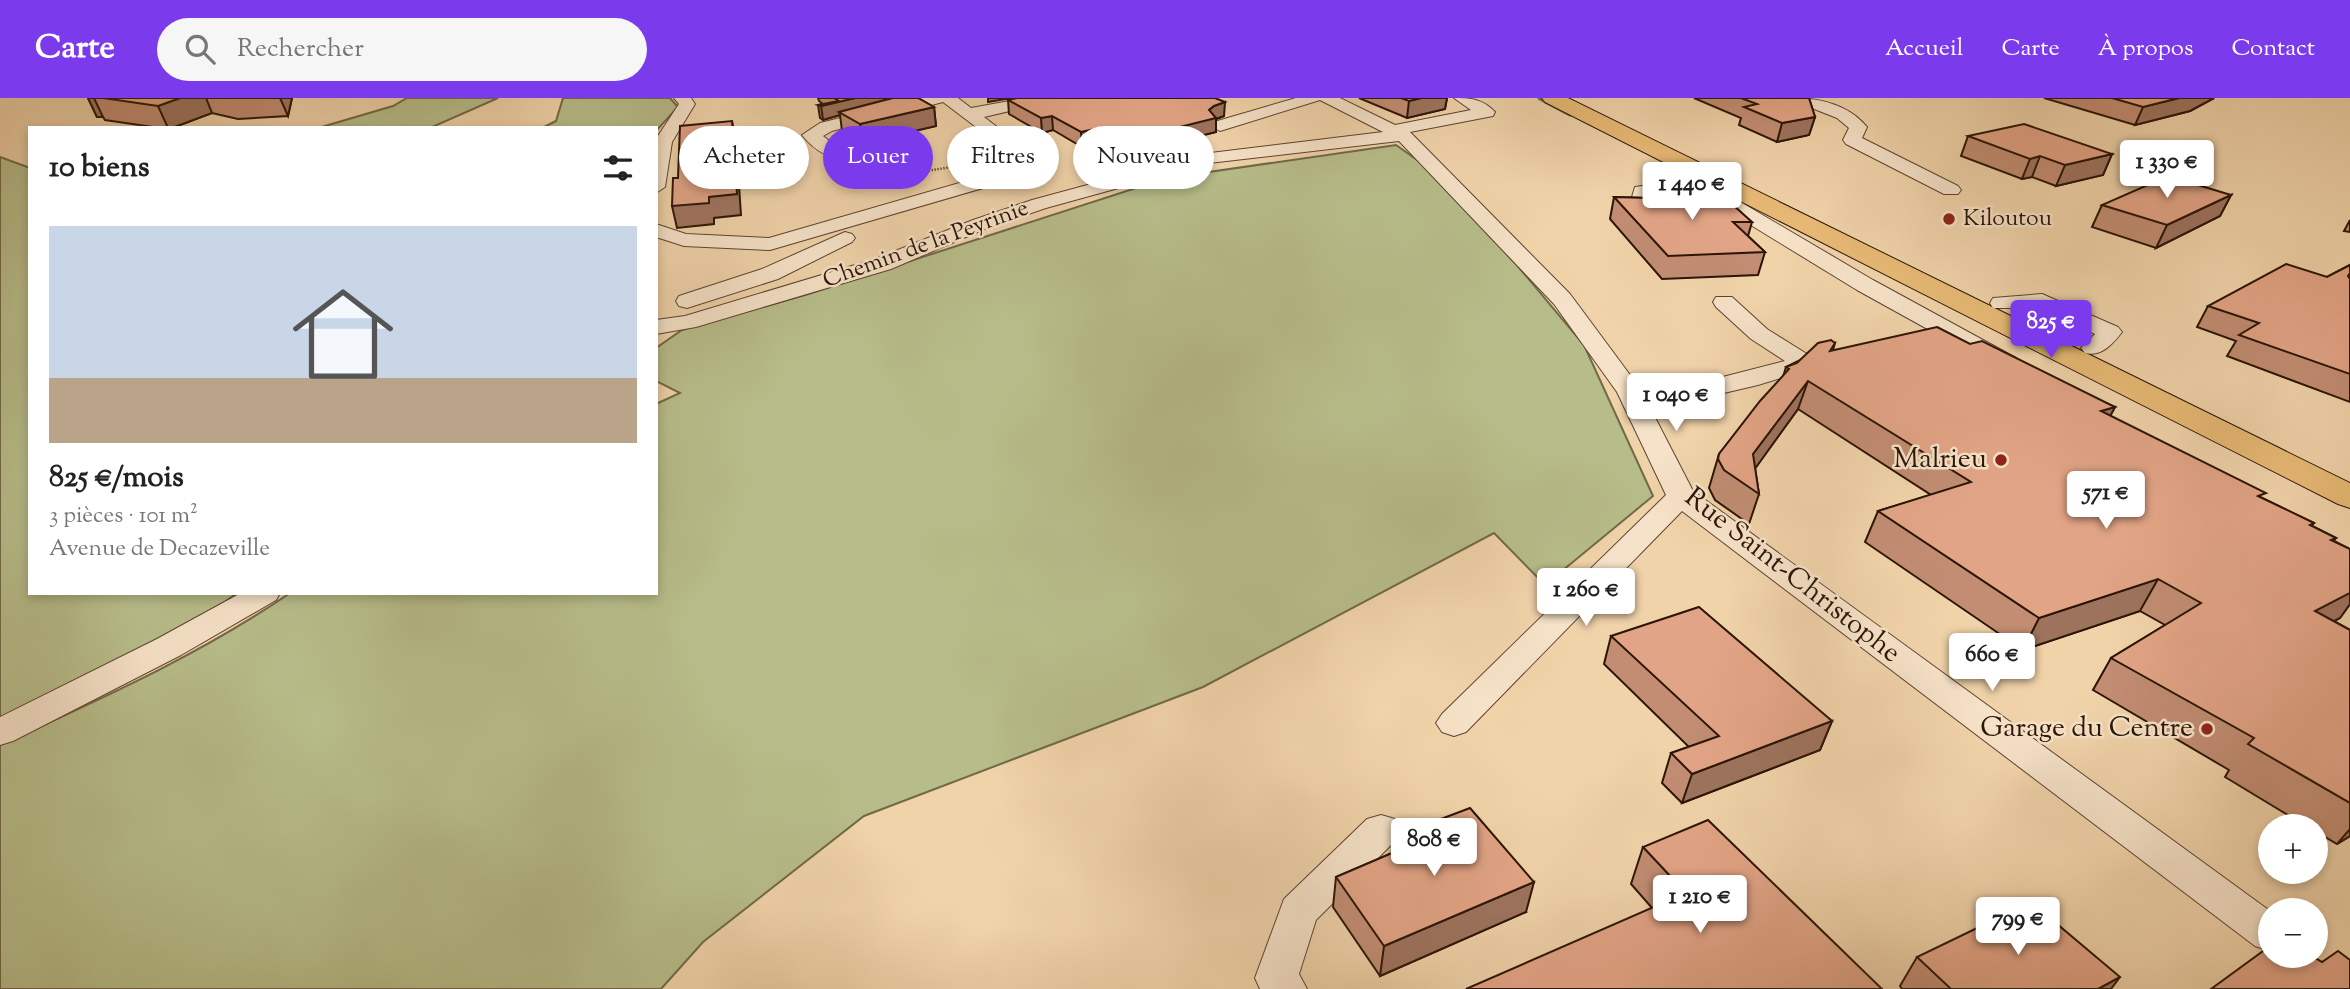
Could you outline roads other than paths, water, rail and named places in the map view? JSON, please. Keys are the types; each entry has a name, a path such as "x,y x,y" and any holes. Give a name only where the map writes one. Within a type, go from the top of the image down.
{"main road":[{"path":"1552,98 2350,497"},
{"path":"1583,98 2350,471"}],"street":[{"path":"658,174 663,142 687,104 682,98"},
{"path":"830,126 940,98"},
{"path":"658,231 684,240 770,244 1039,166 947,98"},
{"path":"967,113 992,111 1047,98"},
{"path":"1220,126 1314,98"},
{"name":"Rue Saint-Christophe","path":"1326,98 1399,133 1562,299 1629,391 1681,496 2258,925"},
{"name":"Chemin de la Peyrinie","path":"658,327 688,322 870,268 924,249 980,224 1039,204 1208,158 1399,133 1487,112 1462,98"},
{"path":"1800,98 1843,114 1858,127 1852,140 1951,190"},
{"path":"823,129 811,135 823,144"},
{"path":"1637,213 1642,191 1671,188 1704,193 1730,204 1939,327 2025,372"},
{"name":"Chemin de la Peyrinie","path":"658,308 770,275 835,242 936,202 944,194"},
{"path":"1724,302 1759,334 1802,362"},
{"path":"1902,337 1939,327"},
{"path":"1629,391 1712,388 1749,380 1840,352"},
{"path":"1454,723 1681,496"},
{"path":"0,733 169,647 261,595"},
{"path":"1284,989 1276,978 1298,911 1381,830"}],"waterway":[{"path":"1540,98 1570,114"}],"place":[{"name":"Kiloutou","path":"1949,219"},
{"name":"Malrieu","path":"2001,460"},
{"name":"Garage du Centre","path":"2207,729"}]}
